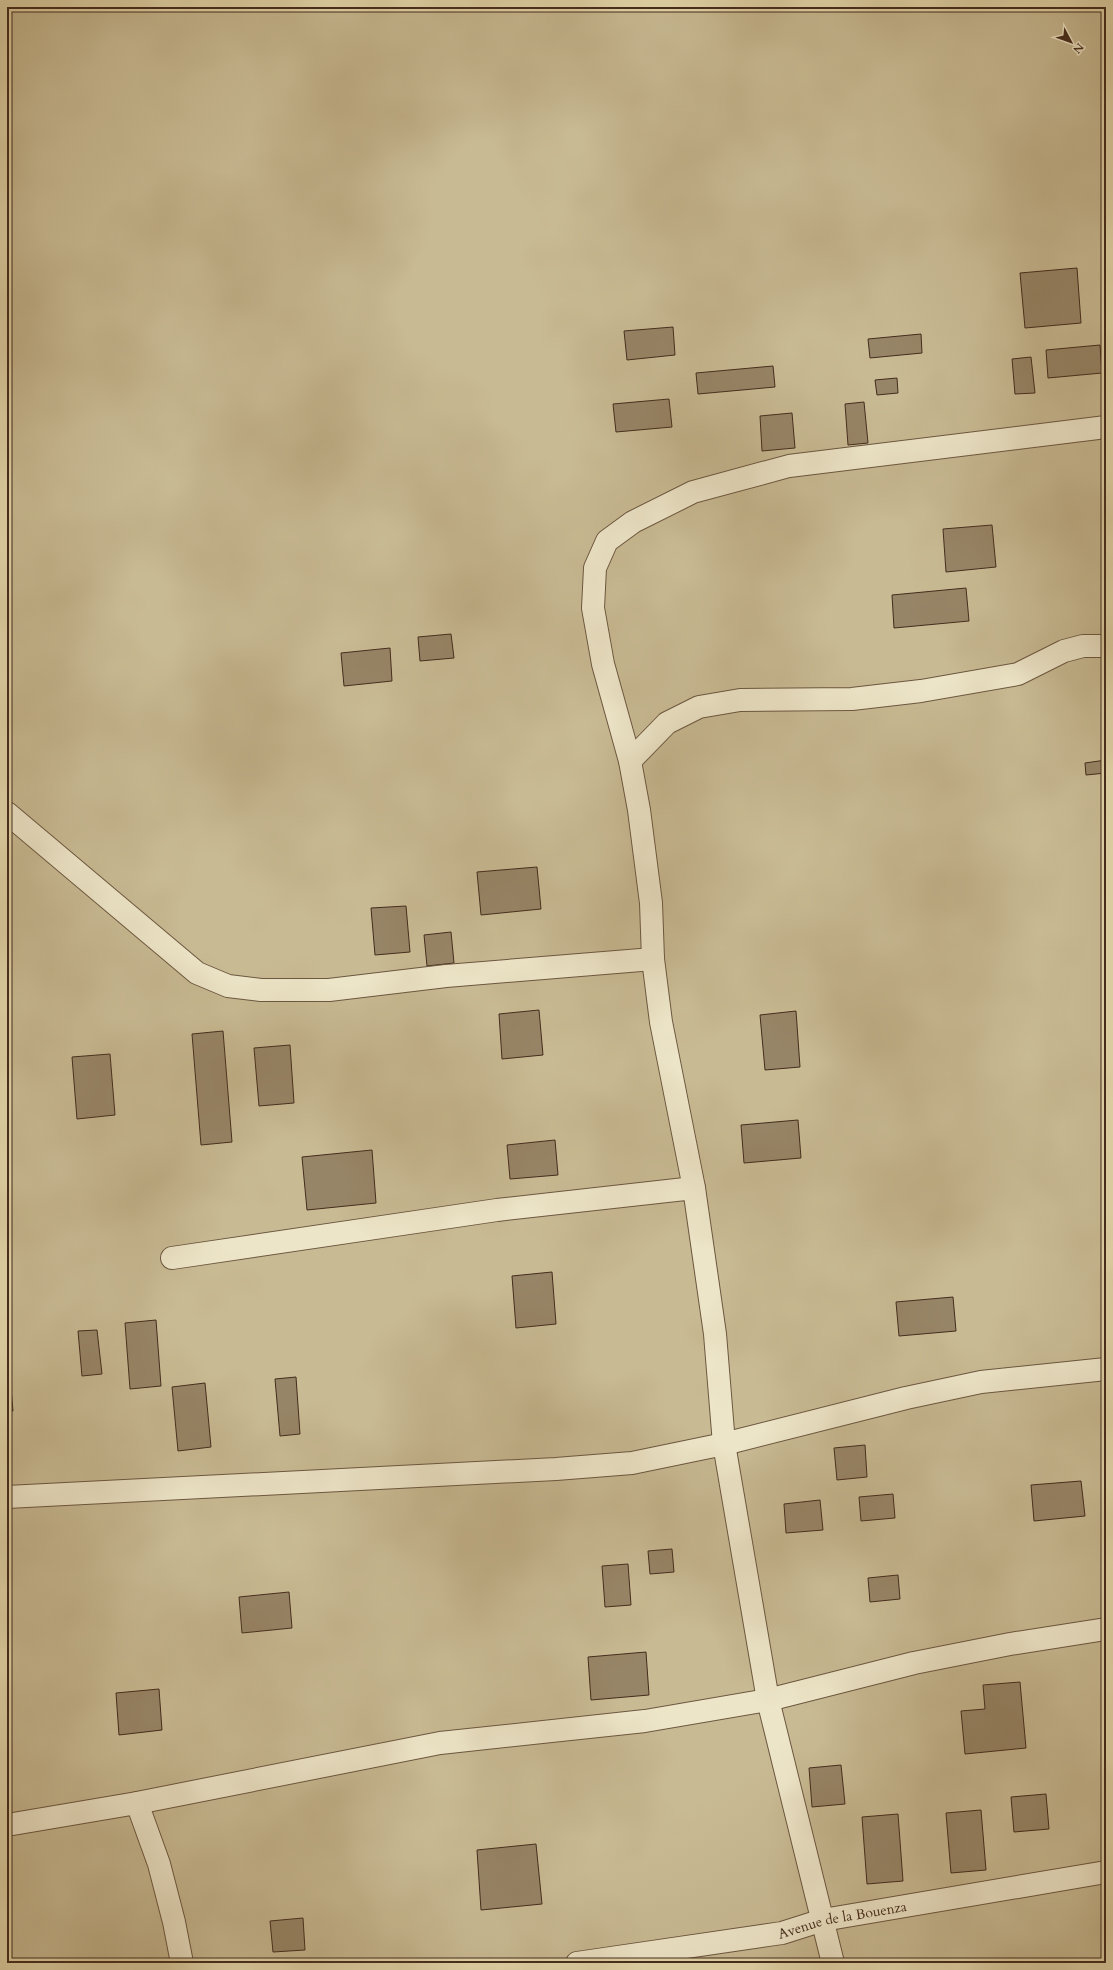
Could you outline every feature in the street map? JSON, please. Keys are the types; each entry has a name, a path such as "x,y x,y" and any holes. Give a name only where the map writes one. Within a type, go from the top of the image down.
{"street":[{"path":"833,1963 768,1700 724,1444 715,1334 694,1188 661,1022 653,959 651,903 639,810 630,761 604,664 593,608 595,568 607,541 633,522 693,492 789,466 1106,427"},
{"path":"630,761 667,723 699,707 740,700 852,699 921,691 1018,674 1064,651 1083,646 1106,646"},
{"path":"7,813 197,973 228,986 261,990 329,990 446,976 653,959"},
{"path":"172,1258 490,1211 694,1188"},
{"path":"7,1497 556,1469 632,1463 724,1444 906,1398 981,1382 1106,1369"},
{"path":"7,1825 137,1803 440,1743 645,1721 768,1700 914,1663 1010,1644 1106,1630"},
{"path":"137,1803 159,1864 174,1922 182,1963"},
{"name":"Avenue de la Bouenza","path":"577,1963 782,1933 823,1920 1106,1872"}],"shaded area":[{"path":"7,7 1106,7 1106,1963 7,1963"}],"building":[{"path":"1077,268 1081,323 1025,328 1020,273"},
{"path":"673,327 675,355 627,360 624,331"},
{"path":"921,334 922,353 870,358 868,339"},
{"path":"1100,345 1102,373 1048,378 1046,350"},
{"path":"1031,357 1035,393 1015,394 1012,359"},
{"path":"773,366 775,387 698,394 696,373"},
{"path":"897,378 898,393 877,395 875,380"},
{"path":"669,399 672,427 616,432 613,404"},
{"path":"864,402 868,443 848,445 845,404"},
{"path":"792,413 795,448 762,451 760,416"},
{"path":"992,525 996,567 946,572 943,529"},
{"path":"966,588 969,621 894,628 892,595"},
{"path":"451,634 454,658 420,661 418,637"},
{"path":"390,648 392,681 344,686 341,653"},
{"path":"1106,760 1106,773 1086,775 1085,763"},
{"path":"537,867 541,909 481,915 477,872"},
{"path":"406,906 410,952 375,955 371,908"},
{"path":"451,932 454,963 427,966 424,935"},
{"path":"539,1010 543,1055 502,1059 499,1014"},
{"path":"796,1011 800,1067 765,1070 760,1015"},
{"path":"223,1031 232,1142 201,1145 192,1034"},
{"path":"290,1045 294,1103 259,1106 254,1048"},
{"path":"110,1054 115,1115 77,1119 72,1057"},
{"path":"798,1120 801,1158 744,1163 741,1125"},
{"path":"555,1140 558,1175 510,1179 507,1145"},
{"path":"372,1150 376,1203 307,1210 302,1157"},
{"path":"552,1272 556,1324 516,1328 512,1276"},
{"path":"953,1297 956,1331 899,1336 896,1302"},
{"path":"156,1320 161,1386 130,1389 125,1323"},
{"path":"97,1330 102,1374 82,1376 78,1331"},
{"path":"7,1367 9,1367 13,1411 7,1411"},
{"path":"296,1377 300,1434 280,1436 275,1379"},
{"path":"205,1383 211,1447 178,1451 172,1387"},
{"path":"865,1445 867,1477 837,1480 834,1448"},
{"path":"1081,1481 1085,1516 1034,1521 1031,1485"},
{"path":"893,1494 895,1518 861,1521 859,1497"},
{"path":"820,1500 823,1530 786,1533 784,1504"},
{"path":"672,1549 674,1572 650,1574 648,1551"},
{"path":"628,1564 631,1605 605,1607 602,1566"},
{"path":"898,1575 900,1599 870,1602 868,1578"},
{"path":"289,1592 292,1628 242,1633 239,1597"},
{"path":"646,1652 649,1695 591,1700 588,1657"},
{"path":"1020,1682 1026,1748 965,1754 961,1711 985,1709 983,1685"},
{"path":"159,1689 162,1730 119,1735 116,1693"},
{"path":"841,1765 845,1804 812,1807 809,1768"},
{"path":"1046,1794 1049,1829 1014,1832 1011,1797"},
{"path":"981,1810 986,1870 951,1873 946,1813"},
{"path":"898,1814 903,1881 867,1884 862,1817"},
{"path":"536,1844 542,1904 481,1910 477,1850"},
{"path":"303,1918 305,1950 273,1952 270,1921"}]}
